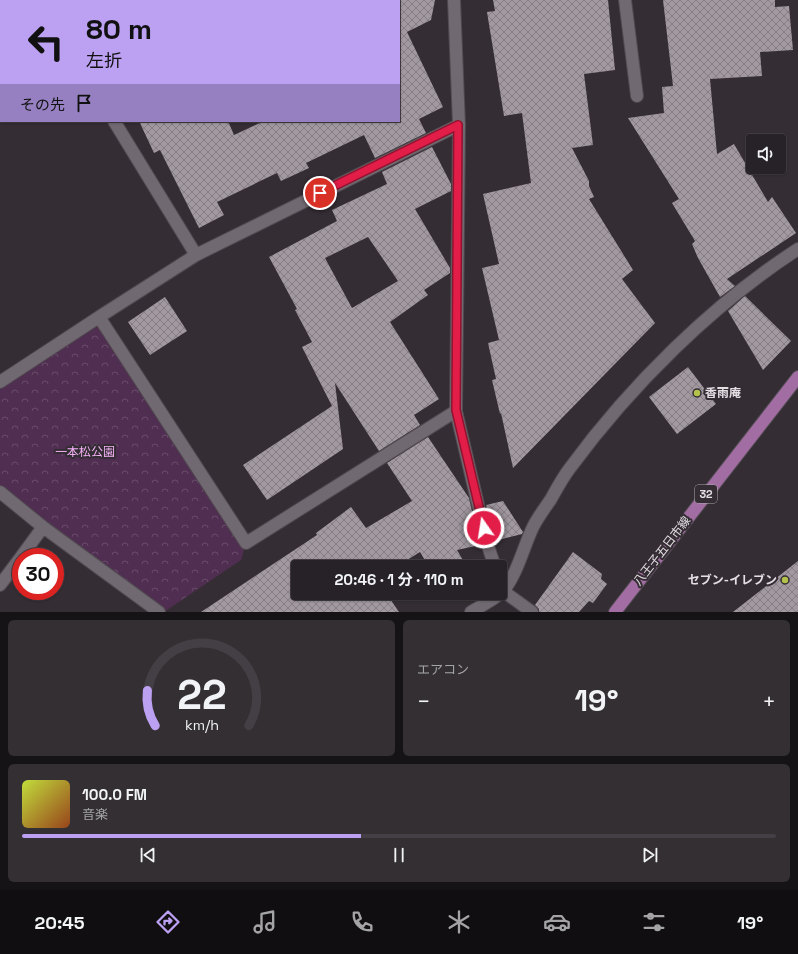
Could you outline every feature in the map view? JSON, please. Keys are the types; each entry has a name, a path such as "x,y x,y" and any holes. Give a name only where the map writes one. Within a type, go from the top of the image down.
{"main road":[{"name":"八王子五日市線","path":"615,612 798,377"}],"street":[{"path":"454,0 458,125 456,410 487,543 493,560"},
{"path":"625,0 637,96"},
{"path":"115,122 196,255"},
{"path":"0,382 98,317 196,255 458,125"},
{"path":"507,580 518,566 533,527 569,468 636,388 718,308 767,269 798,249"},
{"path":"98,317 246,543 456,410"},
{"path":"0,492 43,527 159,612"},
{"path":"28,548 43,527"},
{"path":"0,585 12,569"},
{"path":"507,590 532,612"},
{"path":"472,612 486,600"}],"green space":[{"name":"一本松公園","path":"99,317 246,543 241,560 164,612 0,492 0,382"}],"building":[{"path":"400,0 435,0 431,20 407,32 443,107 419,119 426,133 375,158 364,135 306,163 309,168 281,181 277,173 217,202 224,215 199,228 160,150 154,153 139,122 228,122 234,135 262,122 400,122"},
{"path":"493,0 608,0 615,70 584,74 593,145 572,148 589,181 589,186 594,197 589,199 633,270 622,279 655,323 513,468 492,380 496,379 488,343 499,340 482,268 499,264 483,194 531,183 522,113 504,116 487,12 495,11"},
{"path":"663,0 775,0 775,7 789,6 793,50 760,52 762,76 710,79 717,154 734,144 746,164 746,174 752,174 768,202 772,197 796,233 727,279 735,286 720,297 698,258 692,244 695,241 672,203 679,199 628,118 664,113 662,87 673,86"},
{"path":"432,147 451,184 451,191 415,209 450,268 450,273 424,290 428,295 390,322 439,399 414,415 420,425 379,451 335,383 343,449 267,500 243,465 332,406 302,347 312,342 295,310 297,309 269,257 337,221 332,210 387,184 382,172","holes":["368,237 398,281 352,308 325,258"]},
{"path":"745,296 791,341 763,370 728,311"},
{"path":"165,297 187,331 150,355 128,322"},
{"path":"688,367 716,404 677,434 649,397"},
{"path":"428,437 469,498 480,545 457,550 463,560 425,560 420,552 407,560 291,560 291,600 391,600 399,612 201,612 317,535 316,533 351,507 366,528 412,501 387,463"},
{"path":"503,501 523,532 522,534 494,541 486,505"},
{"path":"573,552 602,574 601,579 607,584 593,603 589,601 579,612 539,612 539,609 535,605"},
{"name":"セブン-イレブン","path":"798,561 798,612 733,612"}],"place":[{"name":"香雨庵","path":"697,393"},
{"name":"セブン-イレブン","path":"785,580"}],"route":[{"path":"320,193 458,125 456,410 484,528"}]}
